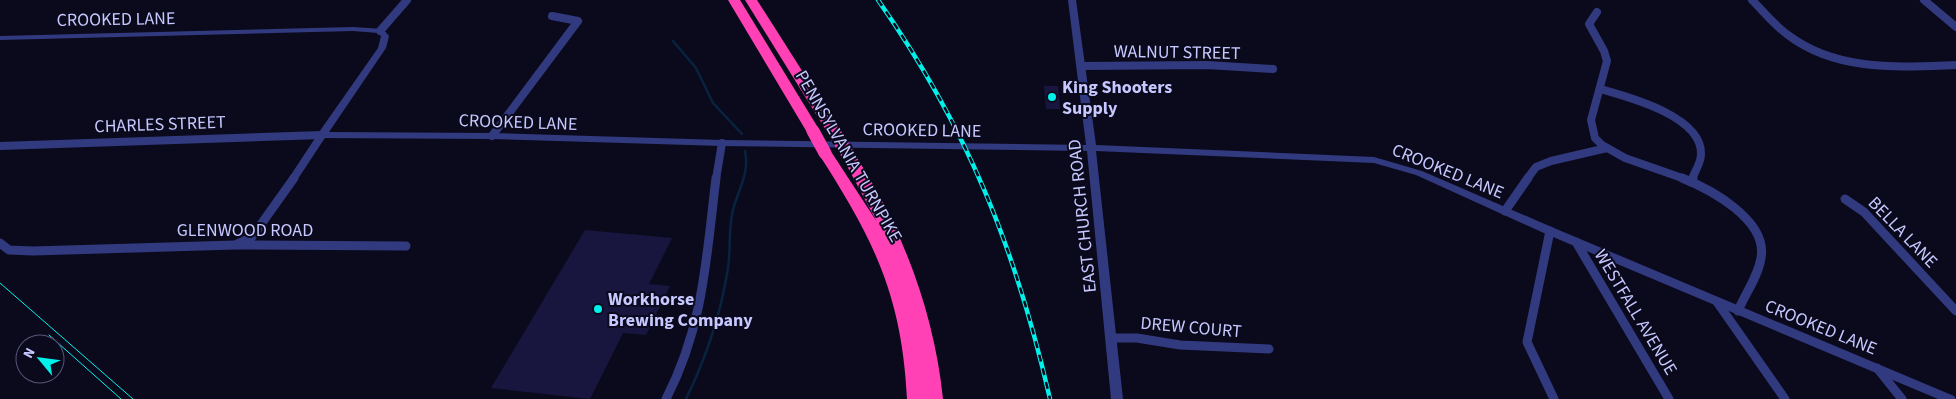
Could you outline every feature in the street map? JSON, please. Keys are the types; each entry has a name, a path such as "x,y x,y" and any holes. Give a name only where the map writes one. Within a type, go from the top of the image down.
{"highway":[{"name":"PENNSYLVANIA TURNPIKE","path":"734,0 875,234 889,269 911,343 916,399"},
{"name":"PENNSYLVANIA TURNPIKE","path":"751,0 847,153 882,213 904,262 922,325 934,399"}],"street":[{"path":"235,245 252,236 278,202 386,42 385,36 380,31 407,0"},
{"name":"EAST CHURCH ROAD","path":"1072,0 1081,66 1117,399"},
{"path":"1752,0 1795,41 1816,52 1840,60 1873,66 1956,65"},
{"path":"1924,0 1956,27"},
{"path":"1597,12 1589,24 1607,59 1591,124 1596,138 1607,148 1714,193 1734,208 1750,224 1761,243 1762,258 1738,311"},
{"path":"492,136 578,21 552,16"},
{"name":"CROOKED LANE","path":"0,38 353,29 380,31"},
{"name":"WALNUT STREET","path":"1081,66 1200,65 1273,69"},
{"path":"1600,88 1653,107 1686,126 1697,140 1701,151 1691,182"},
{"name":"CROOKED LANE","path":"322,135 492,136 722,143 1090,148 1374,160 1409,169 1738,311 1950,399"},
{"name":"CHARLES STREET","path":"0,146 322,135"},
{"path":"666,399 674,386 695,336 714,182 722,143"},
{"path":"1505,211 1536,167 1551,161 1607,148"},
{"name":"BELLA LANE","path":"1845,199 1864,212 1956,311"},
{"path":"1550,231 1528,342 1554,399"},
{"name":"WESTFALL AVENUE","path":"1576,242 1669,399"},
{"name":"GLENWOOD ROAD","path":"0,243 9,250 235,245 406,246"},
{"path":"1717,302 1785,399"},
{"name":"DREW COURT","path":"1110,338 1137,338 1180,345 1269,349"},
{"path":"1877,368 1902,399"}],"building":[{"name":"King Shooters Supply","path":"1044,86 1058,86 1060,109 1046,109"},
{"name":"Workhorse Brewing Company","path":"585,230 672,238 649,284 670,286 646,335 623,333 590,399 491,388"}],"waterway":[{"path":"673,41 696,68 713,103 742,134"},
{"path":"686,399 700,368 721,302 729,261 731,217 745,174 745,151"}],"tram line":[{"path":"0,283 133,399"},
{"path":"65,349 121,399"}],"railway":[{"path":"878,0 938,95 985,191 1021,291 1050,399"}],"place":[{"name":"King Shooters Supply","path":"1052,97"},
{"name":"Workhorse Brewing Company","path":"598,309"}]}
